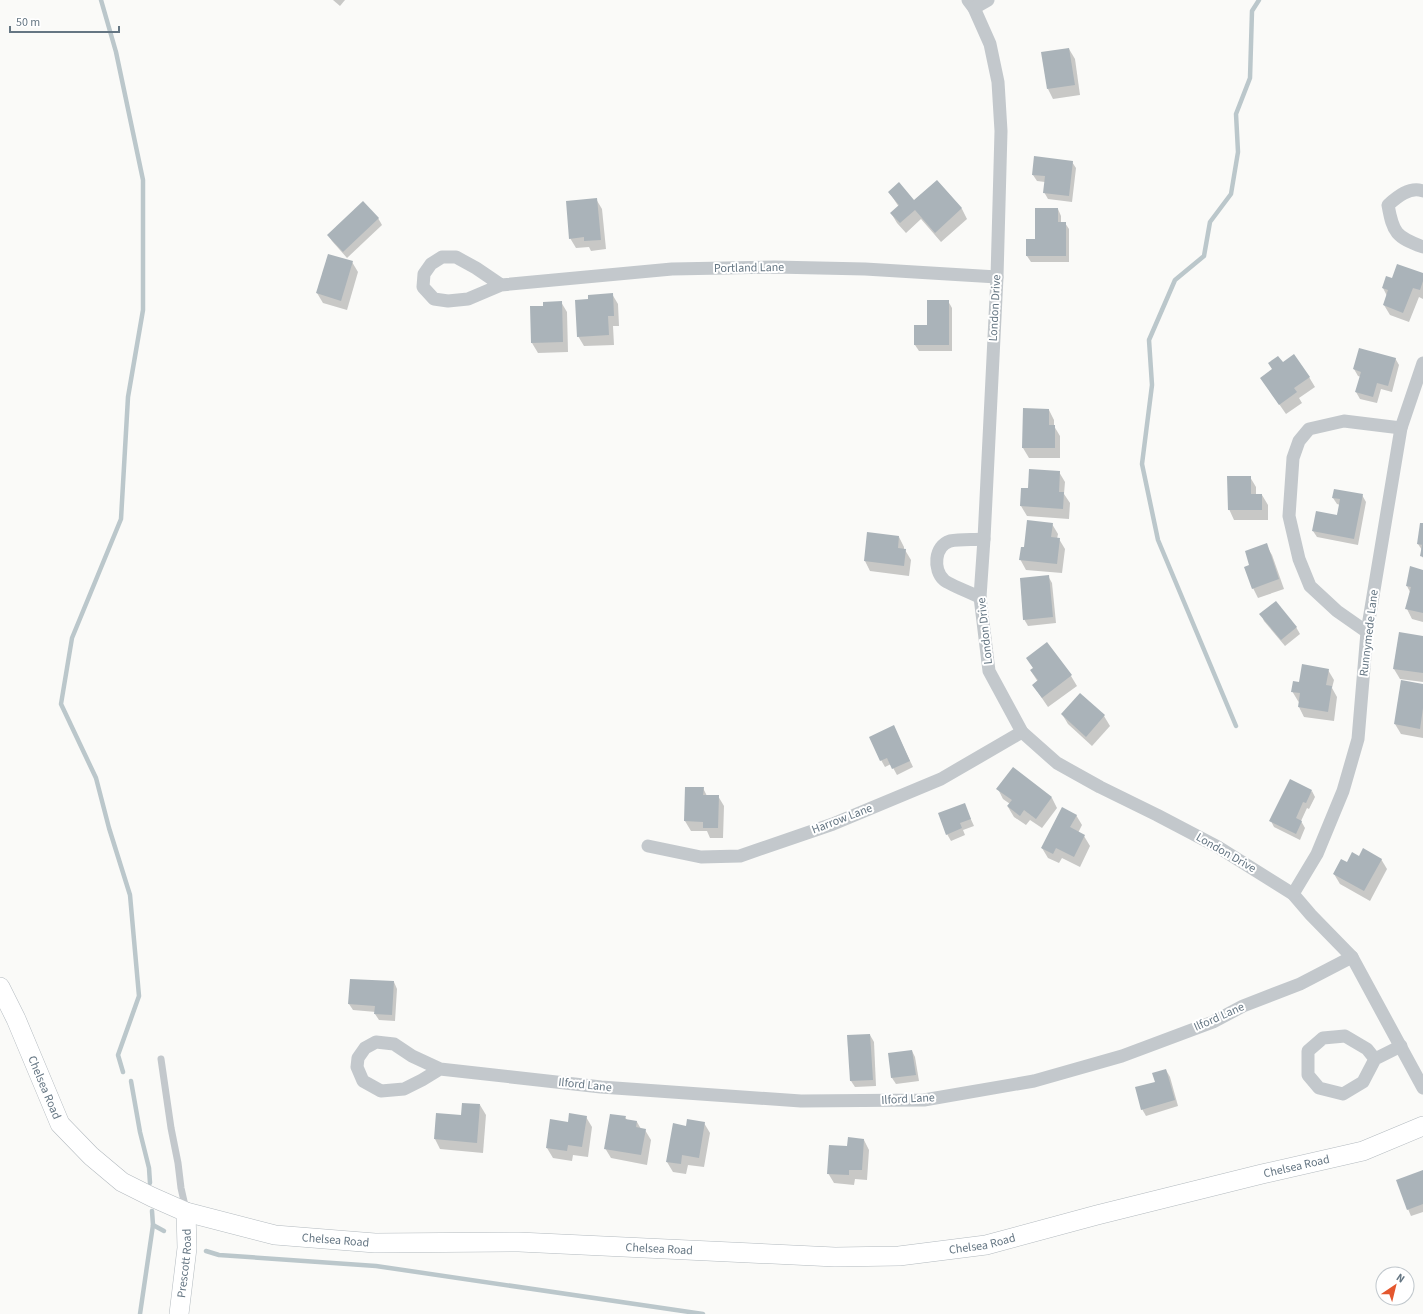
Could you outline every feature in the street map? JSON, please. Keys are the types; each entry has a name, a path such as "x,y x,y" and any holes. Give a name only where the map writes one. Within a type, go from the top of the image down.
{"street":[{"path":"971,4 988,0"},
{"name":"London Drive","path":"971,4 990,44 998,82 1001,131 997,277 980,597 989,671 1022,732 1058,763 1100,787 1218,847 1293,894 1311,915 1352,957 1423,1088"},
{"path":"1423,191 1419,189 1403,193 1388,205 1391,225 1404,240 1423,247"},
{"name":"Portland Lane","path":"501,285 476,268 456,257 442,257 431,264 424,274 423,286 434,299 448,301 468,299 501,285 672,269 774,267 865,269 997,277"},
{"name":"Runnymede Lane","path":"1293,894 1317,854 1343,791 1358,739 1367,632 1401,428 1423,363"},
{"path":"1367,632 1337,611 1310,586 1299,559 1289,516 1292,458 1299,442 1309,428 1344,421 1401,428"},
{"path":"980,597 944,580 938,570 936,560 940,550 949,541 984,539"},
{"name":"Harrow Lane","path":"648,846 701,857 740,856 833,824 941,779 1022,732"},
{"name":"Ilford Lane","path":"440,1069 404,1089 381,1090 363,1082 357,1067 358,1058 365,1048 376,1042 394,1044 412,1056 440,1069 602,1087 801,1101 924,1100 1034,1081 1122,1056 1213,1022 1244,1006 1300,984 1352,957"},
{"name":"Chelsea Road","path":"0,987 16,1019 60,1124 91,1156 122,1182 186,1212 275,1235 375,1243 519,1242 835,1257 899,1256 986,1245 1097,1215 1262,1174 1363,1152 1423,1126"},
{"path":"1375,1059 1367,1049 1345,1036 1323,1038 1308,1052 1308,1075 1319,1088 1343,1094 1363,1082 1375,1059 1401,1046"},
{"name":"Prescott Road","path":"179,1314 187,1248 186,1212"}],"lane":[{"path":"160,1060 186,1212"}],"building":[{"path":"1069,48 1075,85 1047,89 1041,52"},
{"path":"1034,156 1073,161 1069,196 1043,193 1045,176 1032,175"},
{"path":"937,180 962,208 935,233 915,210 900,223 890,213 899,205 888,192 899,182 914,200"},
{"path":"597,198 601,240 584,241 584,237 569,239 566,201"},
{"path":"363,201 379,218 343,252 327,235"},
{"path":"1035,208 1058,208 1058,222 1066,222 1066,256 1026,256 1026,239 1035,239"},
{"path":"328,254 353,261 341,301 316,293"},
{"path":"1397,264 1423,273 1423,281 1420,290 1413,288 1403,313 1383,305 1388,290 1382,288 1386,276 1392,278"},
{"path":"613,293 614,316 608,316 609,335 577,337 575,300 588,299 588,295"},
{"path":"927,300 949,300 949,345 914,345 914,325 927,325"},
{"path":"562,301 563,342 531,343 530,306 543,306 543,302"},
{"path":"1359,348 1396,358 1388,386 1377,383 1373,397 1355,392 1361,372 1353,369"},
{"path":"1294,354 1310,377 1294,388 1297,392 1279,405 1260,378 1272,369 1268,363 1278,356 1283,362"},
{"path":"1023,408 1049,409 1049,425 1055,425 1055,448 1022,448"},
{"path":"1029,469 1060,471 1059,492 1064,492 1063,509 1020,506 1021,488 1028,488"},
{"path":"1227,476 1251,476 1251,494 1262,494 1262,510 1228,510"},
{"path":"1334,489 1363,494 1354,539 1312,531 1316,511 1337,515 1340,499 1332,498"},
{"path":"1027,520 1053,523 1051,537 1060,538 1057,564 1019,560 1021,547 1024,547"},
{"path":"1420,523 1423,523 1423,545 1417,544"},
{"path":"867,532 899,536 898,548 906,549 904,566 864,561"},
{"path":"1267,543 1279,579 1252,589 1244,567 1249,565 1245,551"},
{"path":"1423,545 1423,557 1420,556"},
{"path":"1410,566 1423,570 1423,613 1405,609 1411,587 1406,586"},
{"path":"1049,575 1053,617 1023,620 1020,578"},
{"path":"1276,601 1297,627 1281,640 1259,614"},
{"path":"1399,632 1423,636 1423,673 1393,669"},
{"path":"1047,642 1072,675 1042,698 1032,685 1038,680 1030,670 1033,668 1026,658"},
{"path":"1302,664 1329,669 1326,685 1332,686 1328,712 1298,707 1300,693 1291,692 1293,681 1299,682"},
{"path":"1401,680 1423,684 1423,708 1420,729 1394,724"},
{"path":"1080,693 1105,715 1086,737 1061,714"},
{"path":"894,725 910,761 892,769 887,758 880,761 869,737"},
{"path":"1013,767 1052,797 1036,819 1024,810 1020,816 1007,806 1012,800 996,789"},
{"path":"1290,779 1312,790 1306,803 1303,802 1296,818 1302,821 1296,834 1269,821"},
{"path":"685,787 704,787 703,795 719,795 718,828 703,828 703,822 684,821"},
{"path":"965,803 971,819 960,823 962,828 946,835 938,813"},
{"path":"1062,807 1077,815 1070,827 1085,835 1074,857 1056,848 1053,854 1041,848"},
{"path":"1363,848 1382,859 1364,891 1333,874 1341,859 1347,862 1352,852 1359,856"},
{"path":"350,979 394,981 392,1015 374,1014 375,1006 348,1004"},
{"path":"870,1034 873,1080 850,1081 847,1035"},
{"path":"912,1050 916,1075 891,1078 888,1053"},
{"path":"1166,1069 1175,1100 1141,1110 1135,1087 1155,1082 1152,1073"},
{"path":"462,1103 480,1104 477,1143 434,1139 436,1113 461,1115"},
{"path":"569,1113 587,1116 582,1147 568,1145 567,1151 546,1148 550,1119 568,1122"},
{"path":"610,1114 626,1116 625,1119 637,1121 636,1127 646,1129 641,1155 604,1149"},
{"path":"687,1119 705,1122 699,1158 682,1155 681,1164 666,1162 673,1123 686,1126"},
{"path":"848,1137 864,1139 862,1170 849,1170 849,1175 827,1174 829,1145 847,1146"},
{"path":"1423,1170 1423,1204 1407,1210 1396,1180"}],"waterway":[{"path":"101,0 116,52 143,180 143,310 128,397 121,519 72,638 61,704 96,778 109,828 130,895 139,996 118,1055 123,1072"},
{"path":"1236,726 1158,540 1142,464 1152,385 1149,340 1175,280 1204,256 1210,222 1231,194 1238,152 1236,114 1250,78 1252,11 1259,0"},
{"path":"131,1081 140,1132 149,1168 150,1183"},
{"path":"140,1314 153,1225 152,1211"},
{"path":"153,1225 164,1231"},
{"path":"206,1251 219,1255 376,1266 703,1314"}]}
